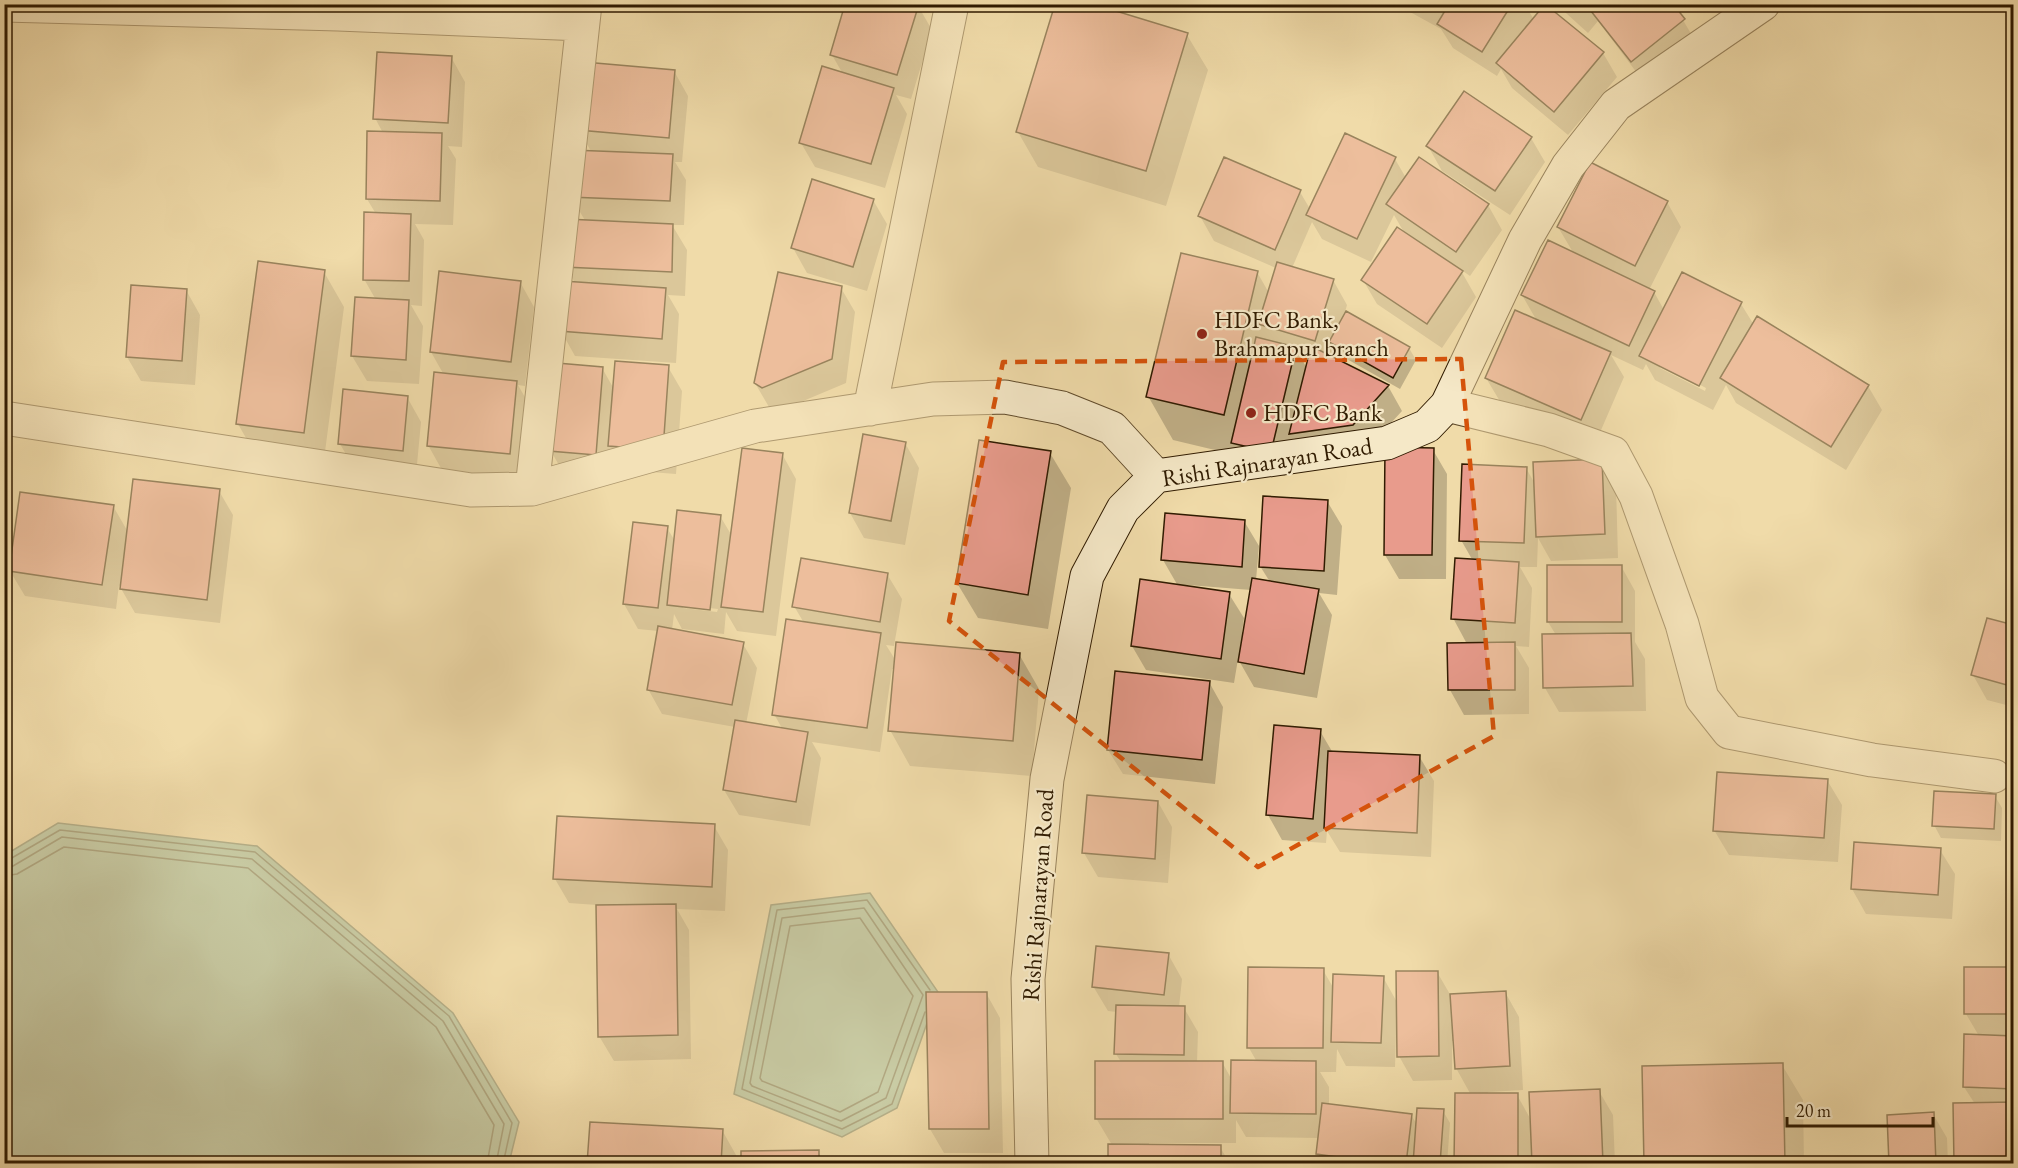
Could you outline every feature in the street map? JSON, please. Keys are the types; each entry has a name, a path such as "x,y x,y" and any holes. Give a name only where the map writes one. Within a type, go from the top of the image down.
{"street":[{"path":"870,409 952,4"},
{"path":"4,5 338,14 583,14 532,489"},
{"name":"Rishi Rajnarayan Road","path":"1032,1164 1028,979 1047,779 1087,576 1122,509 1156,476 1388,442 1427,426 1447,405 1525,240 1568,166 1616,105 1744,9"},
{"path":"4,418 471,490 532,489 755,426 933,399 1005,397 1062,408 1112,428 1156,476"},
{"path":"1447,405 1549,430 1613,453 1636,496 1682,624 1702,698 1730,732 1872,760 1994,776"}],"highlighted area":[{"path":"1461,359 1494,736 1258,867 949,621 1003,362"}],"water":[{"path":"58,823 257,846 453,1013 519,1122 509,1163 5,1163 5,855"},
{"path":"870,893 938,992 897,1108 842,1137 734,1094 771,905"}],"building":[{"path":"845,4 919,4 897,75 830,55"},
{"path":"1055,4 1093,4 1188,33 1146,171 1016,132"},
{"path":"1449,4 1512,4 1482,52 1437,24"},
{"path":"1545,4 1604,52 1554,112 1496,63"},
{"path":"1589,4 1673,4 1685,19 1631,62 1587,6"},
{"path":"377,52 452,56 448,123 373,119"},
{"path":"584,62 675,70 669,138 578,130"},
{"path":"822,66 894,88 871,164 799,143"},
{"path":"1464,91 1532,137 1495,191 1426,146"},
{"path":"367,131 442,133 440,201 366,199"},
{"path":"1345,133 1396,157 1357,239 1306,215"},
{"path":"572,150 673,154 670,201 569,197"},
{"path":"1224,157 1301,190 1275,250 1198,216"},
{"path":"1419,157 1489,204 1456,252 1386,204"},
{"path":"1590,162 1668,201 1635,266 1557,227"},
{"path":"812,179 874,199 853,267 791,248"},
{"path":"364,212 411,214 409,281 363,280"},
{"path":"566,219 673,224 672,272 564,267"},
{"path":"1397,227 1463,271 1427,324 1361,280"},
{"path":"1548,240 1655,291 1629,346 1521,295"},
{"name":"HDFC Bank, Brahmapur branch","path":"1181,253 1258,271 1224,415 1146,397"},
{"path":"258,261 325,270 304,433 236,424"},
{"path":"1277,262 1334,279 1315,341 1258,324"},
{"path":"439,271 521,281 511,362 430,352"},
{"path":"778,272 842,286 832,359 762,388 754,383"},
{"path":"1682,272 1742,302 1699,386 1639,356"},
{"path":"563,281 666,288 662,339 559,331"},
{"path":"131,285 187,289 182,361 126,357"},
{"path":"355,297 409,300 406,360 351,356"},
{"path":"1515,310 1611,352 1581,420 1485,378"},
{"path":"1346,311 1410,347 1393,378 1329,342"},
{"path":"1757,316 1869,385 1831,447 1720,378"},
{"path":"1256,337 1296,347 1271,452 1231,443"},
{"path":"1311,346 1389,385 1353,425 1289,434"},
{"path":"615,361 669,365 663,450 608,446"},
{"path":"557,363 603,367 596,455 549,451"},
{"path":"434,372 517,381 510,454 427,446"},
{"path":"343,389 408,396 403,451 338,444"},
{"path":"863,434 906,442 891,521 849,513"},
{"path":"979,440 1051,451 1028,595 956,583"},
{"path":"1385,447 1434,448 1432,555 1384,555"},
{"path":"742,448 783,453 763,612 721,607"},
{"path":"1602,459 1605,534 1536,537 1533,462"},
{"path":"1462,464 1527,467 1524,543 1459,541"},
{"path":"133,479 220,489 207,600 120,589"},
{"path":"20,492 114,505 102,585 9,571"},
{"path":"1263,496 1328,500 1324,571 1259,567"},
{"path":"677,510 721,515 710,610 667,605"},
{"path":"1165,513 1245,520 1242,567 1161,560"},
{"path":"633,522 668,526 658,608 623,604"},
{"path":"801,558 888,573 880,622 792,607"},
{"path":"1455,558 1519,562 1515,623 1451,619"},
{"path":"1547,565 1622,565 1622,622 1547,622"},
{"path":"1252,578 1319,589 1304,674 1238,662"},
{"path":"1140,579 1230,592 1221,659 1131,646"},
{"path":"1987,618 2014,625 2014,687 1971,675"},
{"path":"786,619 881,633 867,728 772,715"},
{"path":"658,626 744,642 732,705 647,690"},
{"path":"1631,633 1633,686 1543,688 1542,634"},
{"path":"896,642 1020,653 1013,741 888,731"},
{"path":"1515,642 1515,690 1448,690 1447,643"},
{"path":"1115,671 1210,681 1202,760 1107,750"},
{"path":"735,720 808,732 796,802 723,790"},
{"path":"1274,725 1321,729 1313,819 1266,815"},
{"path":"1328,751 1420,755 1417,833 1324,828"},
{"path":"1717,772 1828,779 1824,838 1713,831"},
{"path":"1934,791 1996,794 1994,829 1932,826"},
{"path":"1087,795 1158,801 1155,859 1082,853"},
{"path":"557,816 715,824 712,887 553,879"},
{"path":"1854,842 1941,848 1938,895 1851,889"},
{"path":"676,904 678,1035 598,1037 596,905"},
{"path":"1096,946 1169,953 1164,995 1092,987"},
{"path":"1248,967 1324,968 1323,1048 1247,1048"},
{"path":"1964,967 2014,967 2014,1014 1964,1014"},
{"path":"1396,971 1438,971 1439,1056 1397,1057"},
{"path":"1333,974 1384,976 1381,1043 1331,1042"},
{"path":"1506,991 1510,1066 1455,1069 1450,994"},
{"path":"926,992 987,992 989,1129 929,1129"},
{"path":"1116,1005 1185,1006 1184,1055 1114,1054"},
{"path":"1964,1034 2014,1036 2014,1089 1963,1087"},
{"path":"1231,1060 1316,1061 1316,1114 1230,1113"},
{"path":"1095,1061 1223,1061 1223,1119 1095,1119"},
{"path":"1783,1063 1785,1164 1644,1164 1642,1066"},
{"path":"1600,1089 1603,1164 1532,1164 1529,1092"},
{"path":"1455,1093 1518,1093 1518,1164 1454,1164"},
{"path":"2014,1102 2014,1164 1954,1164 1953,1103"},
{"path":"1322,1103 1412,1114 1406,1164 1389,1164 1316,1154"},
{"path":"1417,1108 1444,1109 1440,1164 1413,1164"},
{"path":"1934,1112 1936,1164 1889,1164 1887,1115"},
{"path":"590,1122 723,1129 721,1164 587,1164"},
{"path":"1108,1144 1221,1145 1221,1164 1108,1164"},
{"path":"819,1150 819,1164 741,1164 741,1151"},
{"path":"991,1160 991,1164 894,1164 894,1162"}],"place":[{"name":"HDFC Bank, Brahmapur branch","path":"1202,334"},
{"name":"HDFC Bank","path":"1251,413"}]}
